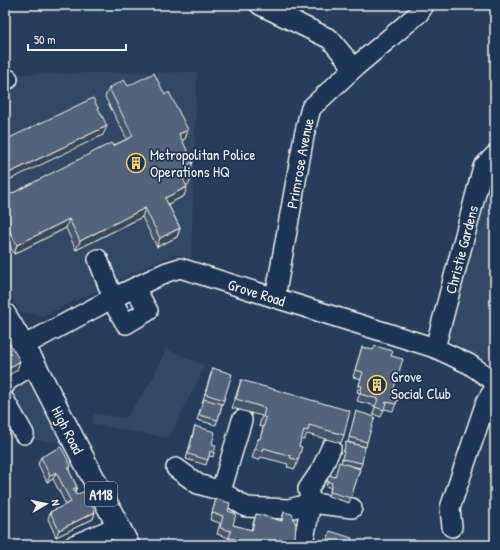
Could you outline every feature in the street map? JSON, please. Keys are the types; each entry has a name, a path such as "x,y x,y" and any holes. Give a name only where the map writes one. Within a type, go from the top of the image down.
{"main road":[{"name":"High Road","path":"5,315 28,355 128,545"}],"street":[{"path":"260,5 330,39 354,68"},
{"name":"Primrose Avenue","path":"276,298 308,118 312,108 354,68 419,13 424,5"},
{"name":"Christie Gardens","path":"435,348 483,167 495,155"},
{"path":"98,259 117,309 126,324 148,312 135,288"},
{"name":"Grove Road","path":"5,385 28,355 113,298 167,272 180,268 435,348 469,364 495,382"},
{"path":"452,527 450,508 486,402 495,388"},
{"path":"5,401 24,434"},
{"path":"221,491 242,420"},
{"path":"301,545 311,503 308,490 321,470 331,448"},
{"path":"176,468 198,484 221,491 246,507 289,509 311,503 352,508"},
{"path":"74,545 118,526"}],"shaded area":[{"path":"197,72 191,258 174,254 43,316 19,311 5,284 5,74"},
{"path":"495,171 495,354 481,361 445,336 490,176"},
{"path":"5,333 61,442 5,438"},
{"path":"166,349 205,366 169,438 92,424 94,414 126,418 153,378"}],"building":[{"name":"Metropolitan Police Operations HQ","path":"154,73 165,95 169,92 188,130 179,134 193,162 187,165 192,175 183,179 187,187 165,198 180,228 160,238 145,208 80,241 69,219 17,245 5,222 5,197 111,143 113,146 133,136 109,88 124,80 128,86"},
{"path":"93,98 107,126 5,175 5,140"},
{"path":"5,336 20,361 5,371"},
{"name":"Grove Social Club","path":"375,346 393,351 391,356 403,359 392,394 399,396 396,404 386,402 384,410 375,407 378,399 360,394 362,386 359,385 363,372 355,370 362,347 373,350"},
{"path":"213,368 232,374 224,400 205,394"},
{"path":"241,380 350,411 344,435 309,425 308,431 304,430 299,446 302,447 298,460 290,458 291,456 264,448 263,451 255,449 258,439 260,439 266,418 263,417 265,408 236,399"},
{"path":"204,399 222,404 218,420 199,415"},
{"path":"356,411 375,417 367,442 349,437"},
{"path":"195,426 215,432 212,444 216,445 214,453 210,451 208,460 188,454"},
{"path":"346,442 365,447 362,463 342,459"},
{"path":"61,447 71,466 68,468 77,487 73,489 76,495 85,491 95,512 59,530 50,512 71,502 56,472 50,476 41,457"},
{"path":"339,462 360,469 351,498 330,492 332,483 327,481 329,475 335,477"},
{"path":"216,499 230,503 228,511 236,514 233,525 252,530 256,514 282,521 284,512 292,514 296,525 295,537 286,543 275,540 274,545 234,545 235,539 229,538 231,531 220,528 223,516 212,513"},
{"path":"330,531 352,538 350,545 326,545"}],"place":[{"name":"Metropolitan Police Operations HQ","path":"136,163"},
{"name":"Grove Social Club","path":"377,385"}]}
